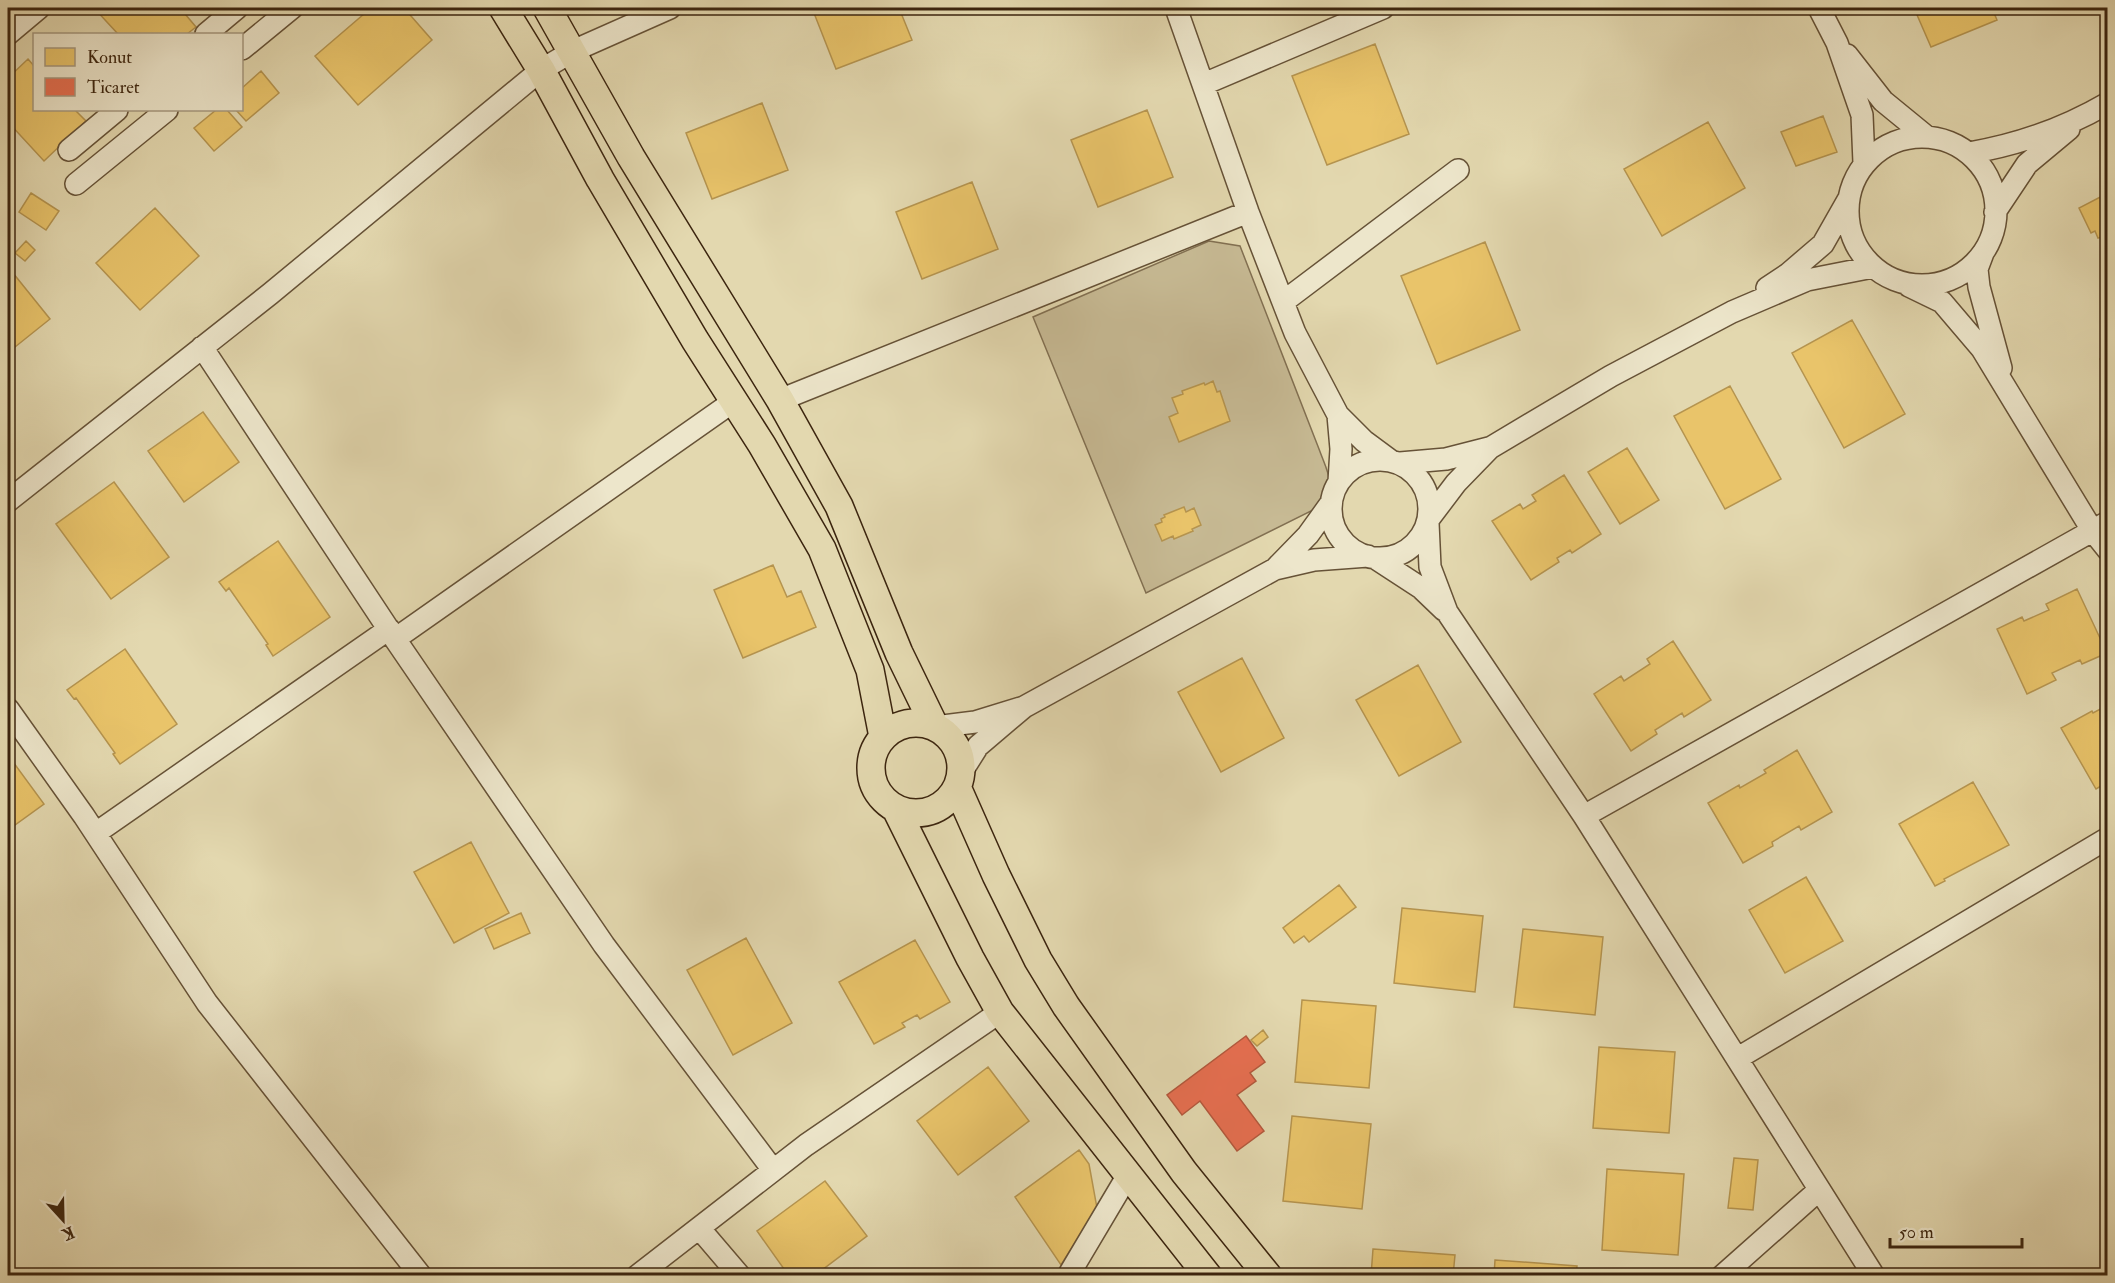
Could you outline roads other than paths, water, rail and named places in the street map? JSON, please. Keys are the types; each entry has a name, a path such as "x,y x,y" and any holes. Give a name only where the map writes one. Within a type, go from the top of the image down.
{"main road":[{"path":"503,8 541,70 606,189 695,340 822,549 870,670 883,737"},
{"path":"547,8 631,157 780,400 839,506 899,653 935,727"},
{"path":"959,780 949,799 938,808 910,813 896,809 876,790 871,764 874,750 883,737 894,729 907,724 921,723 935,727 955,746 960,759 959,780 996,875 1038,960 1066,1006 1184,1172 1268,1275"},
{"path":"896,809 970,958 1000,1012 1208,1275"}],"street":[{"path":"8,34 39,8"},
{"path":"243,48 292,8"},
{"path":"8,501 279,286 541,70 573,51 670,8"},
{"path":"1176,8 1248,212 1295,333 1338,415 1364,441 1409,469 1420,479 1428,494 1430,510 1428,522 1430,567 1447,612 1584,816 1874,1275"},
{"path":"1204,84 1383,8"},
{"path":"1819,8 1837,43 1862,115 1864,164"},
{"path":"207,33 229,10"},
{"path":"1837,43 1883,100 1927,137"},
{"path":"1969,153 2002,148 2080,118 2108,103"},
{"path":"69,150 116,111"},
{"path":"76,184 166,111"},
{"path":"1995,212 2027,165 2080,118"},
{"path":"1732,312 1788,274 1823,244 1848,199 1854,180 1864,164 1880,150 1898,141 1937,138 1969,153 1982,167 1991,184 1996,203 1994,226 1977,268 1978,287 2008,391"},
{"path":"1283,302 1458,170"},
{"path":"1848,199 1848,221 1855,243 1873,267 1883,274 1942,302 1982,349 2100,526 2108,550"},
{"path":"780,400 1248,212"},
{"path":"1902,282 1927,285 1951,279 1972,266 1984,250"},
{"path":"959,780 978,746 1024,707 1275,569 1314,560 1389,558 1405,552 1418,541 1428,522 1456,483 1490,448 1611,376 1732,312 1807,280 1873,267"},
{"path":"202,347 392,634 604,945 773,1170"},
{"path":"96,833 734,401"},
{"path":"1338,415 1341,448 1339,482"},
{"path":"1275,569 1308,535 1331,503 1344,475 1362,463 1381,460 1396,462 1446,459 1490,448"},
{"path":"1331,503 1334,527 1343,542 1356,552 1372,557 1421,588 1447,612"},
{"path":"1584,816 2100,526"},
{"path":"935,727 975,722 1024,707"},
{"path":"8,709 96,833 207,1003 420,1275"},
{"path":"1738,1058 2108,838"},
{"path":"637,1275 806,1145 1000,1012"},
{"path":"1068,1275 1128,1175"},
{"path":"1722,1275 1819,1190"},
{"path":"699,1228 740,1275"}]}
